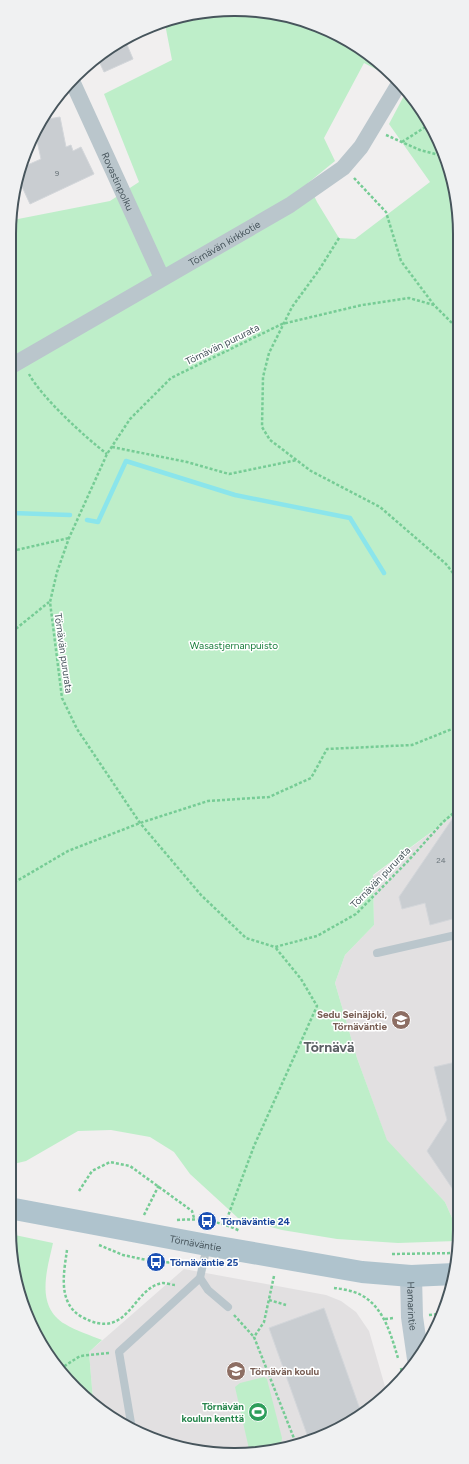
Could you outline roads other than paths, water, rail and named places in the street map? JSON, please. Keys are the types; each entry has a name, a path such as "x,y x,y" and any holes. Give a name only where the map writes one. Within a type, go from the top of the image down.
{"main road":[{"name":"Törnäväntie","path":"16,1210 205,1255 411,1276 450,1262"},
{"name":"Hamarintie","path":"405,1362 412,1317 411,1276"}],"street":[{"name":"Rovastinpolku","path":"74,86 162,278"},
{"name":"Törnävän kirkkotie","path":"17,362 290,205 343,168 361,147 397,88"}],"lane":[{"path":"377,954 453,936"},
{"path":"131,1422 120,1352 200,1278 205,1255"},
{"path":"200,1278 208,1290 228,1307"}],"waterway":[{"path":"87,520 98,522 126,461 235,495 350,518 384,573"},
{"path":"16,513 70,515"}],"place":[{"name":"Sedu Seinäjoki, Törnäväntie","path":"401,1020"},
{"name":"Törnäväntie 24","path":"207,1221"},
{"name":"Törnäväntie 25","path":"156,1262"},
{"name":"Törnävän koulu","path":"236,1371"},
{"name":"Törnävän koulun kenttä","path":"258,1412"}],"district":[{"name":"Törnävä","path":"329,1047"}],"park label":[{"name":"Wasastjernanpuisto","path":"234,645"}]}
